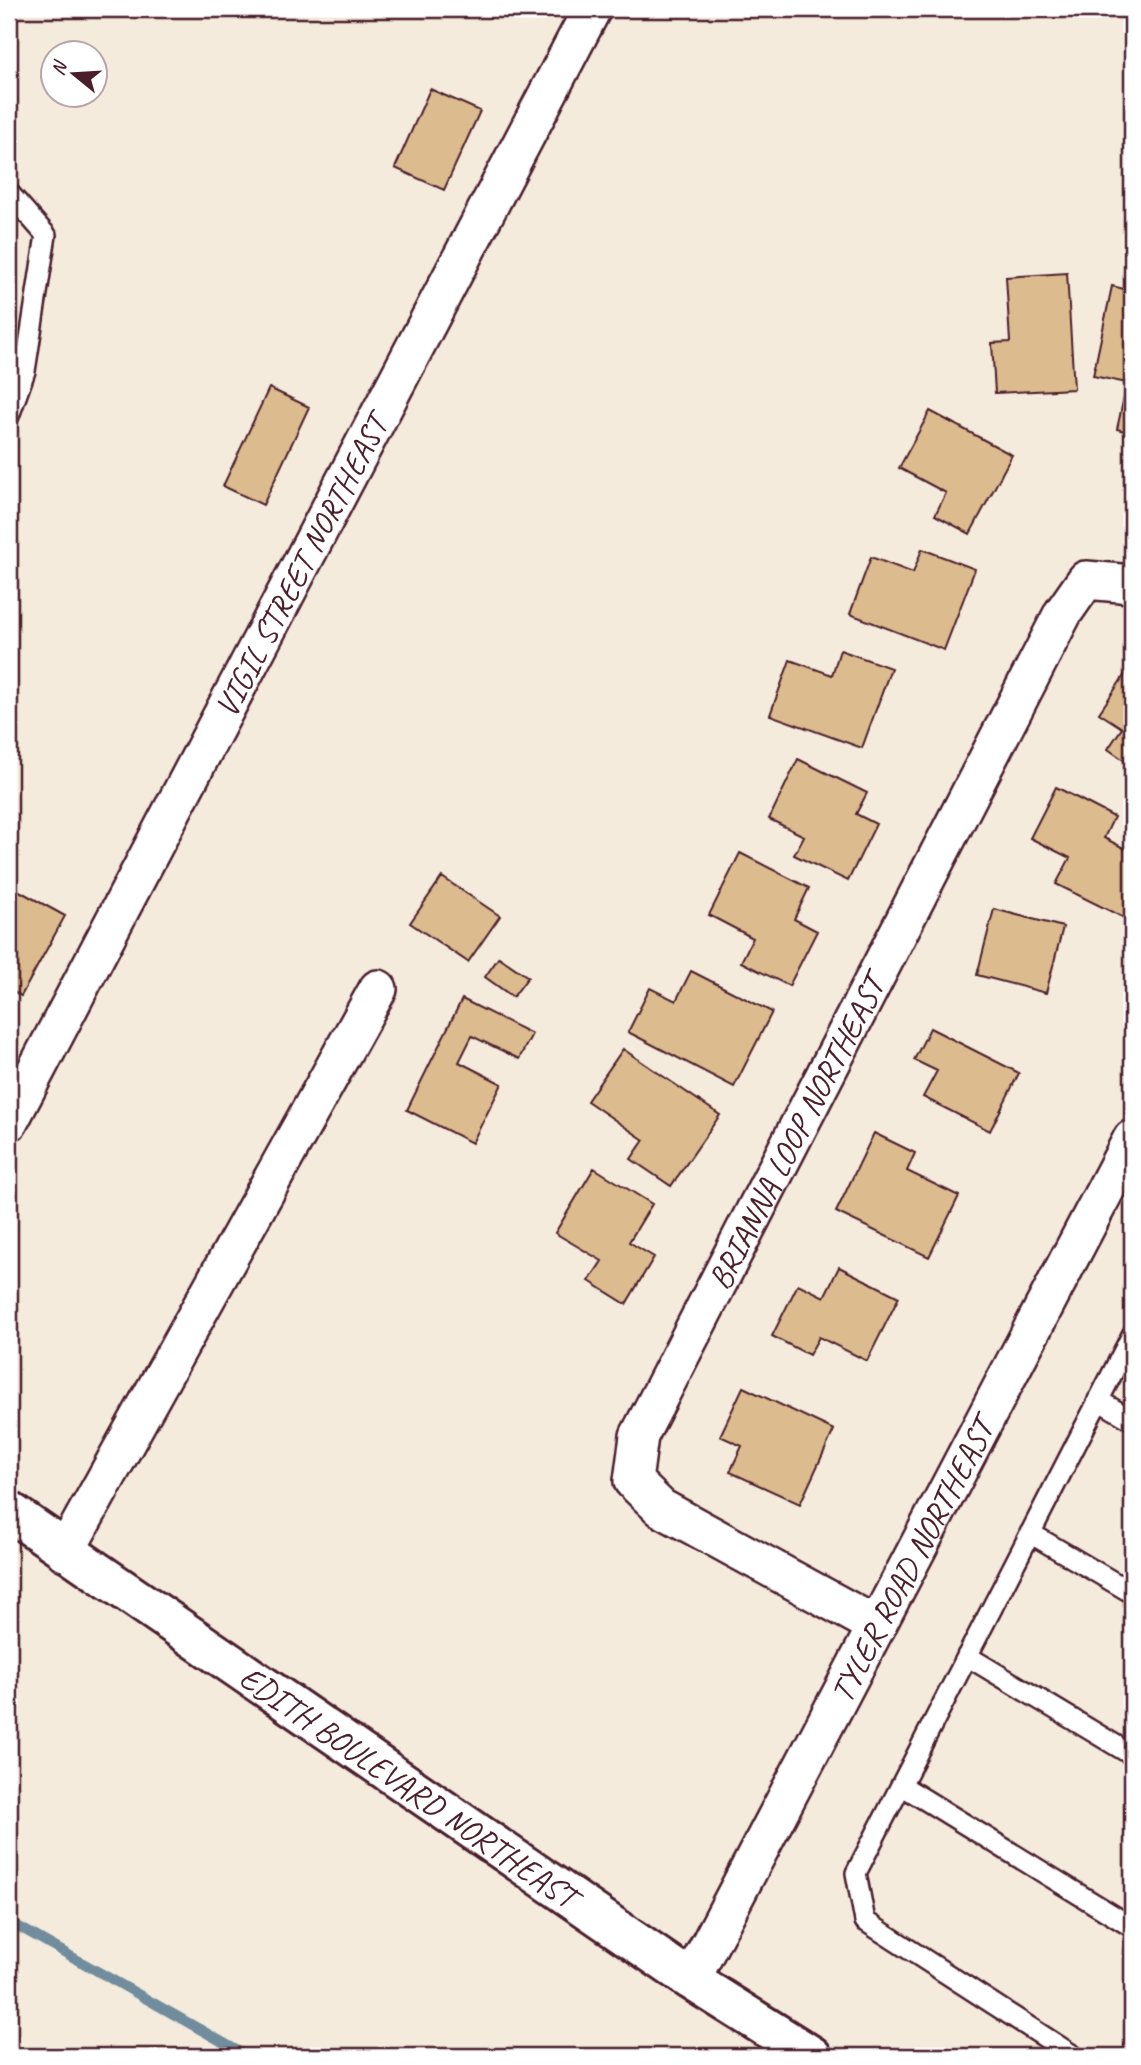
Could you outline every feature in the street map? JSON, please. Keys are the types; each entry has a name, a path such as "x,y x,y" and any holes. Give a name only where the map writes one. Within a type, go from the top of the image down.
{"street":[{"name":"VIGIL STREET NORTHEAST","path":"9,1122 592,9"},
{"name":"BRIANNA LOOP NORTHEAST","path":"877,1626 661,1508 633,1481 639,1436 1063,612 1086,580 1132,584"},
{"path":"65,1552 378,989"},
{"name":"TYLER ROAD NORTHEAST","path":"691,1980 1132,1139"},
{"name":"EDITH BOULEVARD NORTHEAST","path":"9,1511 691,1980 812,2056"}],"lane":[{"path":"9,193 46,235 25,371 9,416"},
{"path":"1074,2056 865,1921 856,1873 1132,1335"},
{"path":"1098,1400 1132,1420"},
{"path":"1030,1533 1132,1594"},
{"path":"967,1656 1132,1755"},
{"path":"901,1785 1132,1927"}],"building":[{"path":"430,89 480,111 444,190 395,168"},
{"path":"1067,273 1074,389 995,393 992,343 1010,342 1006,277"},
{"path":"1112,286 1132,291 1132,433 1117,429 1127,383 1093,376"},
{"path":"269,388 309,407 263,505 223,486"},
{"path":"930,411 1012,455 970,534 935,515 946,493 899,468"},
{"path":"922,549 975,569 944,650 850,614 871,557 913,573"},
{"path":"840,650 891,668 862,748 770,715 790,660 832,675"},
{"path":"1132,664 1132,766 1108,749 1122,728 1099,713"},
{"path":"798,759 867,793 856,814 876,824 848,881 794,855 804,836 769,819"},
{"path":"1056,787 1114,817 1104,838 1132,852 1132,911 1128,920 1056,884 1070,858 1030,838"},
{"path":"740,853 809,888 794,919 817,931 789,986 741,962 753,938 709,915"},
{"path":"442,877 500,916 468,962 410,923"},
{"path":"12,887 65,916 21,996 9,989 9,893"},
{"path":"994,909 1063,927 1046,993 977,975"},
{"path":"499,957 528,977 513,997 485,977"},
{"path":"691,971 772,1012 734,1087 628,1032 650,988 676,1001"},
{"path":"462,999 532,1034 519,1059 472,1036 459,1062 502,1084 472,1143 407,1110"},
{"path":"930,1028 1019,1073 990,1131 923,1097 937,1071 914,1060"},
{"path":"623,1049 720,1115 671,1186 631,1159 644,1140 587,1101"},
{"path":"874,1133 915,1153 907,1171 959,1196 929,1257 836,1212"},
{"path":"594,1168 652,1204 629,1242 654,1257 626,1304 589,1281 602,1261 555,1233"},
{"path":"839,1267 899,1297 867,1361 819,1337 809,1355 772,1336 798,1284 824,1297"},
{"path":"743,1387 834,1430 800,1504 730,1472 742,1446 720,1436"}],"waterway":[{"path":"9,1921 247,2056"}]}
